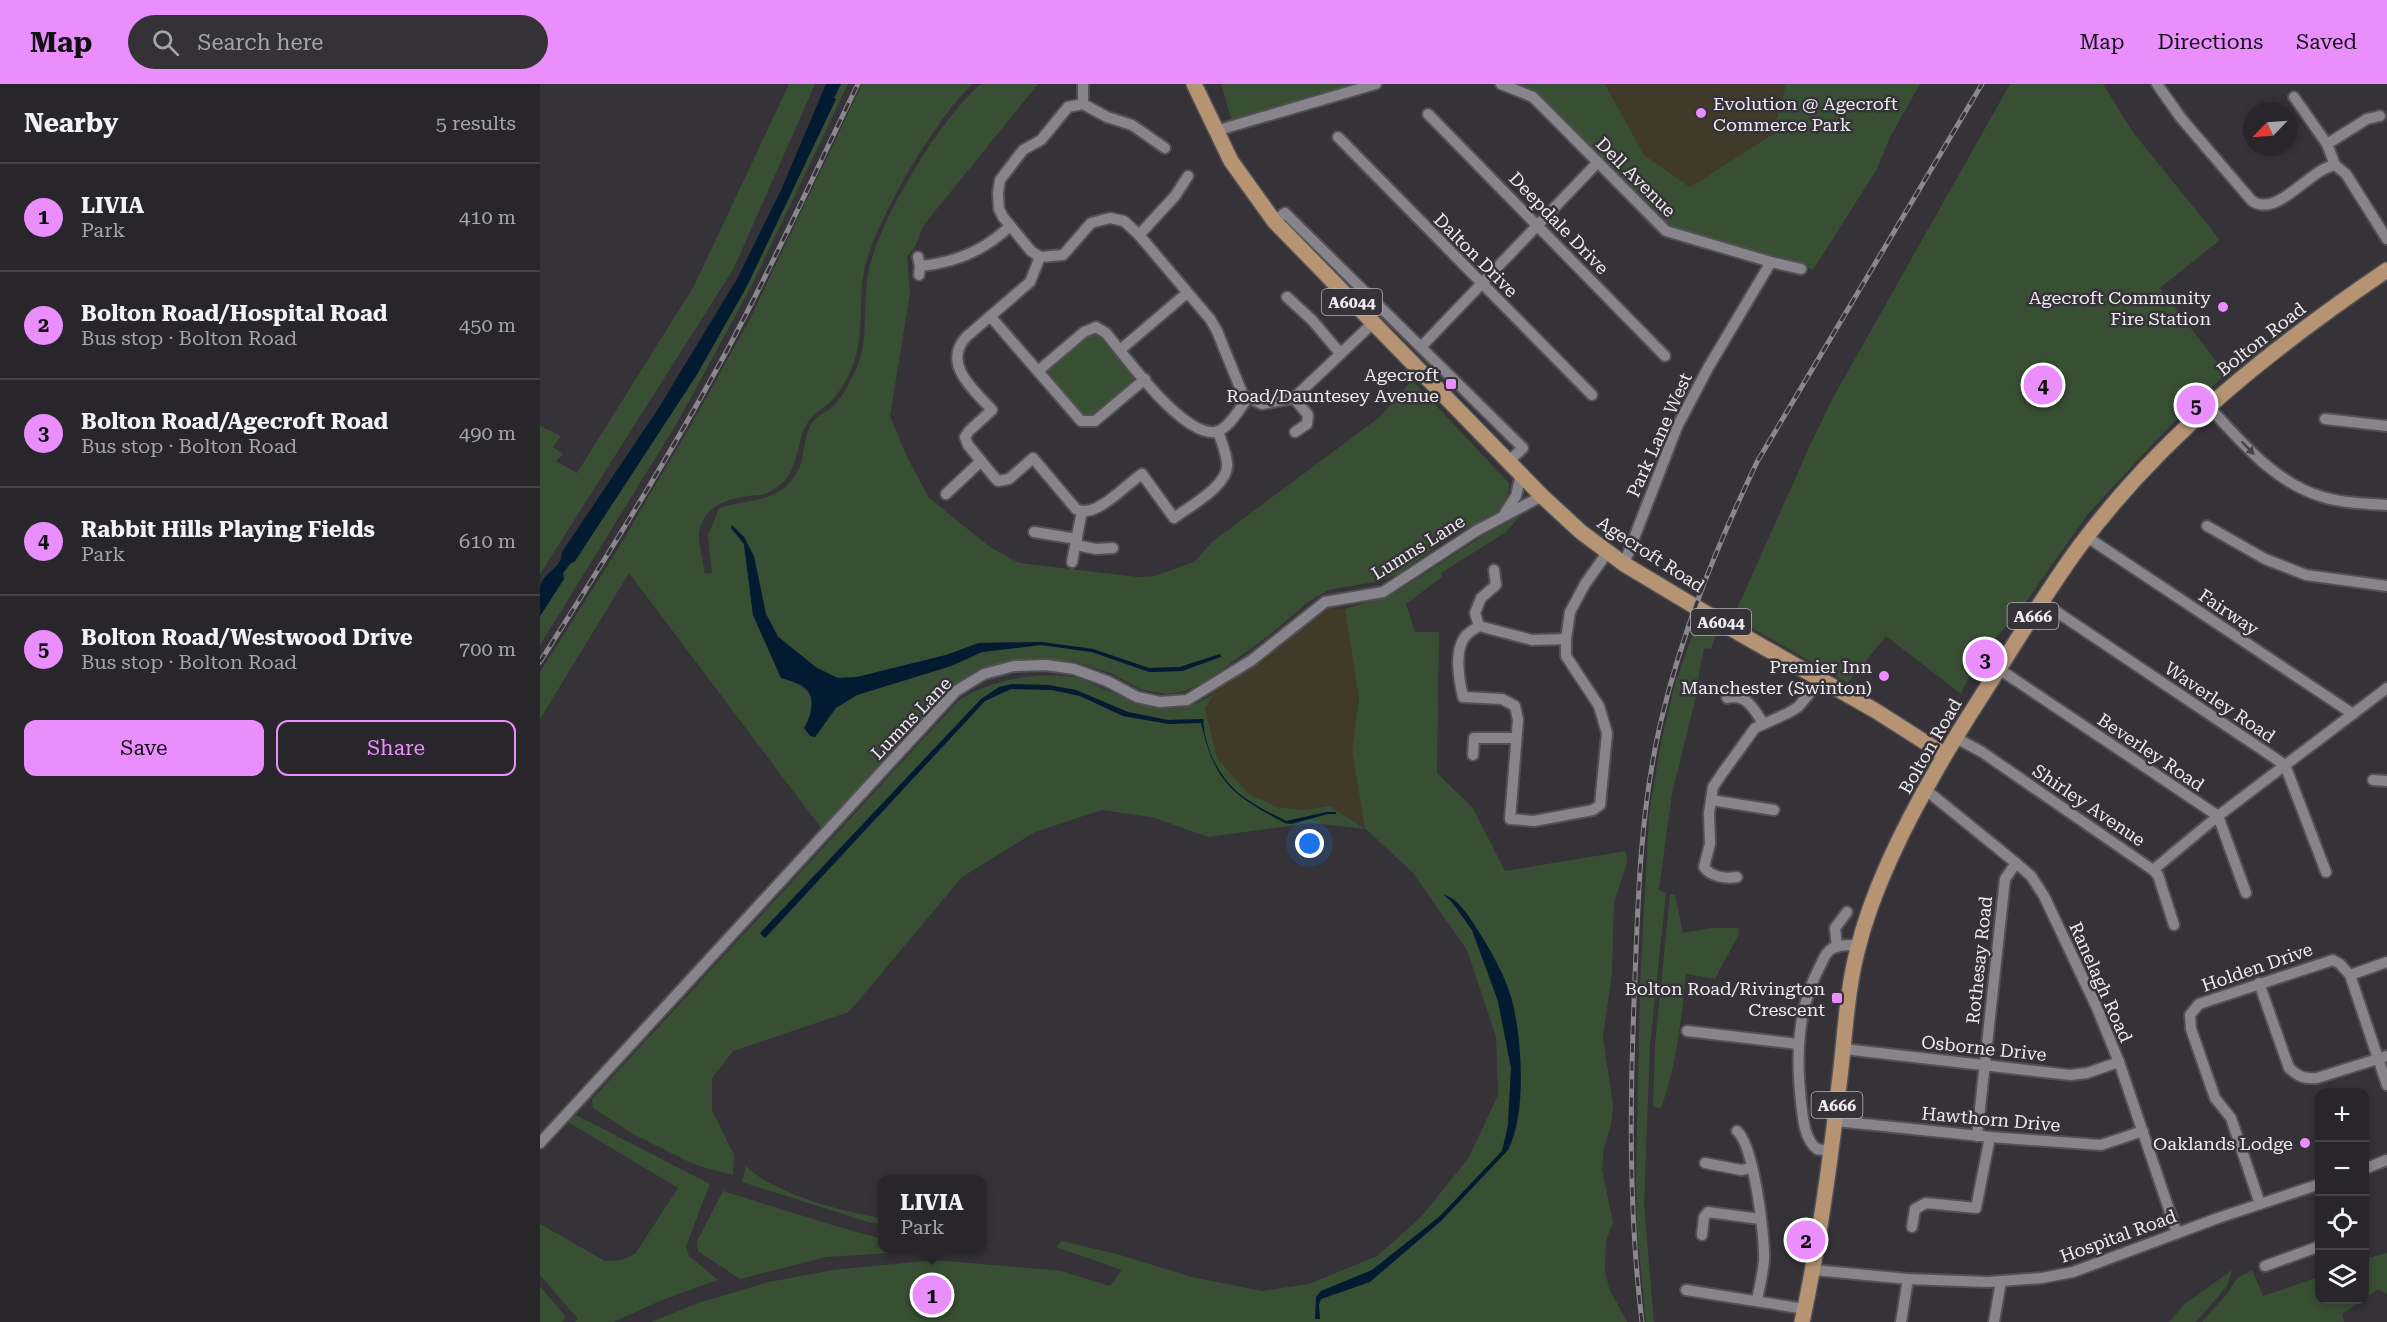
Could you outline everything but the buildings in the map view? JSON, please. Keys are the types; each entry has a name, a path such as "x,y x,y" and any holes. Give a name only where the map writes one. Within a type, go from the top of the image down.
{"main road":[{"name":"Agecroft Road","path":"1194,84 1215,131 1241,176 1274,221 1542,496 1607,553 1914,736 1943,759"},
{"name":"Bolton Road","path":"1804,1315 1814,1270 1858,945 1878,890 1926,790 1957,733 2086,537 2140,474 2208,406 2282,346 2387,270"},
{"path":"1914,736 1938,737 1957,733"}],"street":[{"path":"1083,84 1083,104"},
{"path":"1215,131 1376,84"},
{"name":"Dell Avenue","path":"1502,84 1533,97 1666,231 1801,269"},
{"path":"2157,84 2173,108 2213,157 2257,205 2275,204 2318,172 2335,165"},
{"path":"2294,97 2327,144 2335,165 2346,174 2387,239"},
{"path":"1163,141 1083,104 1068,107 1041,140 1023,150 1000,180 999,210 1031,251 1040,257 1063,255 1091,223 1100,219 1110,218 1124,222 1139,235 1217,331 1240,392 1247,399 1262,404 1294,398 1373,323"},
{"name":"Deepdale Drive","path":"1428,114 1665,356"},
{"path":"2327,144 2367,119 2380,116"},
{"name":"Dalton Drive","path":"1338,137 1592,395"},
{"path":"1422,346 1598,162"},
{"path":"1139,235 1175,196 1189,175"},
{"path":"1274,221 1285,213 1523,448 1509,461"},
{"path":"919,266 941,264 958,258 987,244 1010,226"},
{"path":"1040,257 1030,282 964,339 956,356 958,366 966,380 992,410 965,437 968,445 998,481 1004,482 1034,459 1082,512 1101,507 1142,474 1174,518 1215,488 1226,475 1227,463 1218,431"},
{"name":"Park Lane West","path":"1624,564 1681,420 1708,368 1771,262"},
{"path":"1120,350 1187,293"},
{"path":"1287,297 1312,320 1340,353"},
{"path":"990,316 1074,414 1086,423 1101,417 1145,379"},
{"path":"1038,371 1075,339 1093,327 1102,330 1186,422 1206,431 1218,431 1226,425 1247,399"},
{"path":"1294,398 1308,415 1307,424 1295,432"},
{"path":"2208,406 2260,460 2286,480 2322,497 2357,504 2387,506"},
{"path":"2325,419 2387,426"},
{"path":"946,494 981,461"},
{"path":"1502,516 1516,496 1521,474"},
{"name":"Lumns Lane","path":"540,1143 956,691 984,674 1014,666 1046,665 1074,669 1107,681 1137,697 1161,702 1187,700 1252,660 1325,602 1383,592 1502,516 1542,496"},
{"path":"1072,562 1082,512"},
{"path":"2206,526 2265,559 2306,575 2387,586"},
{"path":"1034,532 1096,549 1113,548"},
{"name":"Fairway","path":"2086,537 2353,714"},
{"path":"1479,626 1463,639 1459,654 1462,697 1502,699 1515,706 1518,720 1510,819 1534,821 1593,810 1600,805 1607,733 1599,706 1566,656 1566,639 1570,612 1585,584 1607,553"},
{"path":"1479,626 1475,613 1481,598 1496,585 1494,570"},
{"name":"Waverley Road","path":"2042,602 2285,765 2326,872"},
{"path":"1479,626 1532,640 1566,639"},
{"name":"Beverley Road","path":"1999,669 2218,816"},
{"path":"1737,877 1721,877 1709,873 1704,867 1710,844 1710,800 1713,787 1748,735 1763,723 1798,707 1821,680"},
{"path":"1738,685 1739,697"},
{"path":"2153,870 2218,816 2387,688"},
{"path":"1727,698 1739,697 1746,700 1763,723"},
{"name":"Shirley Avenue","path":"1957,733 2153,870 2158,875 2174,925"},
{"path":"1473,755 1474,738 1516,738"},
{"path":"2373,780 2387,781"},
{"name":"Ranelagh Road","path":"1926,790 2031,876 2044,896 2097,1008 2119,1062 2177,1233"},
{"path":"1710,800 1735,802 1768,814"},
{"path":"2218,816 2246,893"},
{"name":"Rothesay Road","path":"1977,1136 2005,879 2016,863"},
{"path":"1837,946 1835,928 1847,912"},
{"path":"1831,1151 1817,1149 1808,1137 1802,1110 1798,1044 1803,1012 1812,981 1828,952 1837,946 1858,945"},
{"name":"Holden Drive","path":"2260,1204 2231,1118 2214,1098 2190,1022 2192,1011 2199,1004 2326,960 2340,964 2350,975"},
{"path":"2387,962 2350,975 2382,1057 2387,1085"},
{"path":"2259,983 2289,1068 2298,1077 2317,1078 2382,1057"},
{"path":"1687,1031 1798,1044"},
{"name":"Osborne Drive","path":"1844,1049 2070,1074 2087,1073 2119,1062"},
{"name":"Hawthorn Drive","path":"1835,1122 2101,1145 2142,1131"},
{"path":"1737,1131 1742,1135 1752,1168 1760,1219 1764,1260 1757,1301"},
{"path":"1912,1227 1915,1209 1926,1203 1976,1208 1990,1137"},
{"path":"2369,1166 2387,1160"},
{"path":"1704,1163 1741,1170 1752,1168"},
{"name":"Hospital Road","path":"1814,1270 1908,1279 2001,1281 2042,1278 2073,1272 2315,1185"},
{"path":"1702,1235 1704,1217 1708,1212 1760,1219"},
{"path":"2265,1266 2315,1247"},
{"path":"1901,1322 1908,1279"},
{"path":"1994,1322 2001,1281"},
{"path":"1686,1290 1757,1301 1804,1315"}],"shaded area":[{"path":"1605,84 1786,84 1773,134 1690,187 1644,155"},
{"path":"1323,608 1345,609 1359,699 1352,750 1366,829 1330,806 1304,810 1277,807 1249,794 1217,758 1205,708 1220,686"}],"green space":[{"path":"789,84 815,84 734,268 540,574 540,426 561,436 553,447 563,454 556,461 577,473 694,286"},
{"path":"841,84 848,84 751,287 677,423 540,645 540,616 564,579 563,574 575,561 696,376 747,286"},
{"path":"862,84 973,84 958,99 925,145 908,172 880,227 864,271 858,346 845,382 834,398 808,422 802,434 793,467 783,482 764,494 739,497 722,503 708,513 700,528 699,538 705,574 712,573 708,536 719,508 768,497 787,485 795,476 801,463 806,438 812,423 836,403 855,372 863,348 866,287 874,253 897,200 930,145 948,120 981,84 1038,84 923,226 916,245 907,257 910,294 890,416 907,457 929,498 990,547 1019,563 1138,577 1155,576 1194,562 1212,542 1381,416 1412,380 1509,483 1507,504 1490,517 1455,534 1398,574 1380,581 1328,590 1307,603 1272,633 1208,680 1185,691 1165,694 1140,689 1113,674 1076,662 1045,658 1013,661 952,688 821,828 629,573 540,719 540,672 616,552 749,321","holes":["732,526 744,537 766,614 779,637 817,668 838,678 857,677 946,655 979,643 1041,642 1093,649 1149,668 1180,667 1220,654 1182,671 1149,672 1092,652 1041,645 982,652 951,666 857,695 808,723 811,713 811,697 803,688 781,677 753,615 744,544"]},
{"path":"1221,84 1365,84 1232,122"},
{"path":"1516,84 1605,84 1644,155 1690,187 1773,134 1786,84 1920,84 1890,137 1877,169 1813,270 1798,263 1669,229 1546,100"},
{"path":"2010,84 2103,84 2132,131 2220,240 2160,288 2226,374 2164,432 2088,514 2016,616 1989,645 1973,668 1961,694 1886,636 1848,683 1748,626 1732,620 1834,396"},
{"path":"1097,329 1142,379 1093,419 1086,420 1040,371"},
{"path":"1520,516 1506,532 1441,573 1442,577 1406,604 1415,632 1439,632 1437,773 1473,808 1505,871 1626,851 1627,863 1614,903 1612,972 1603,1037 1613,1105 1602,1170 1613,1222 1606,1241 1605,1270 1609,1288 1627,1322 651,1322 698,1303 769,1282 833,1270 935,1260 1061,1271 1110,1286 1122,1270 1056,1247 1062,1241 1120,1255 1192,1277 1262,1291 1309,1284 1377,1256 1420,1218 1468,1159 1498,1095 1496,1037 1467,950 1413,873 1366,829 1352,750 1359,699 1345,609 1393,594 1486,534","holes":["1443,895 1455,899 1473,923 1504,978 1517,1125 1508,1150 1441,1221 1370,1281 1321,1299 1319,1305 1321,1291 1372,1270 1439,1217 1502,1151 1508,1125 1511,1068 1498,1001 1472,930 1452,902"]},
{"path":"1698,619 1717,632 1711,649 1704,648 1698,679 1700,680 1672,794 1659,890 1666,893 1650,1045 1644,1204 1654,1322 1646,1322 1637,1230 1636,1172 1640,985 1649,814 1661,742 1675,684"},
{"path":"1059,675 1080,679 1157,708 1171,709 1200,702 1215,693 1205,708 1217,758 1249,794 1277,807 1304,810 1330,806 1365,829 1311,823 1208,837 1152,817 1101,810 1035,832 962,877 849,1012 733,1051 712,1078 712,1110 734,1155 733,1175 685,1160 633,1134 593,1108 592,1099 959,700 985,687 1029,676","holes":["1048,685 1076,690 1128,712 1168,720 1203,719 1204,722 1169,724 1123,716 1080,696 1052,690 1011,689 985,701 765,938 760,933 981,699 999,687"]},
{"path":"1670,894 1675,895 1683,933 1712,928 1738,928 1739,934 1715,979 1686,974 1675,1059 1661,1108 1653,1107 1655,1045"},
{"path":"576,1115 710,1184 686,1246 689,1256 718,1280 662,1300 614,1322 575,1322 578,1319 540,1275 540,1224 605,1261 621,1260 635,1254 678,1188 568,1122"},
{"path":"746,1166 773,1185 791,1193 849,1212 878,1217 878,1223 868,1222 742,1182"},
{"path":"723,1191 878,1238 878,1253 891,1253 826,1257 740,1279 698,1251 697,1241"},
{"path":"2387,1253 2387,1294 2378,1289 2369,1296 2369,1258"},
{"path":"2232,1270 2227,1286 2196,1322 2169,1322 2186,1303"},
{"path":"2252,1270 2263,1296 2315,1278 2315,1304 2357,1304 2342,1314 2344,1322 2202,1322 2227,1294 2237,1278"},
{"path":"540,1286 566,1317 562,1322 540,1322"}],"water":[{"path":"826,84 841,84 747,286 696,376 575,561 563,573 564,579 540,616 542,582 559,563 562,552 658,409 737,279 782,188"},
{"path":"732,525 744,537 754,556 766,614 778,637 817,668 838,678 857,677 946,655 979,643 1041,642 1093,649 1149,668 1180,667 1220,654 1221,657 1182,671 1149,672 1092,652 1041,645 982,652 951,666 857,695 836,708 815,737 810,736 804,728 811,713 812,701 808,691 802,685 781,678 753,615 744,544 731,528"},
{"path":"1012,684 1048,685 1076,690 1128,712 1168,720 1203,719 1206,741 1215,763 1228,782 1245,798 1286,821 1327,812 1336,812 1336,814 1291,824 1251,804 1228,785 1220,774 1213,760 1206,743 1201,723 1169,724 1123,716 1080,696 1052,690 1011,689 985,701 765,938 760,933 981,699 999,687"},
{"path":"1443,894 1467,913 1497,963 1512,1000 1518,1035 1521,1076 1518,1117 1514,1135 1508,1150 1441,1221 1370,1282 1321,1299 1320,1319 1315,1319 1316,1297 1321,1291 1372,1270 1439,1217 1502,1151 1508,1125 1511,1068 1498,1001 1472,930 1452,902"}],"railway":[{"path":"540,662 612,548 725,354 777,254 858,84"},
{"path":"1642,1322 1634,1236 1631,1150 1638,914 1648,788 1669,690 1701,590 1757,462 1982,84"}],"place":[{"name":"Evolution @ Agecroft Commerce Park","path":"1701,113"},
{"name":"Agecroft Community Fire Station","path":"2223,307"},
{"name":"Agecroft Road/Dauntesey Avenue","path":"1451,384"},
{"name":"Rabbit Hills Playing Fields","path":"2043,385"},
{"name":"Bolton Road/Westwood Drive","path":"2196,405"},
{"name":"Bolton Road/Agecroft Road","path":"1985,659"},
{"name":"Premier Inn Manchester (Swinton)","path":"1884,676"},
{"name":"Bolton Road/Rivington Crescent","path":"1837,998"},
{"name":"Oaklands Lodge","path":"2305,1143"},
{"name":"Bolton Road/Hospital Road","path":"1806,1240"},
{"name":"LIVIA","path":"932,1295"}]}
